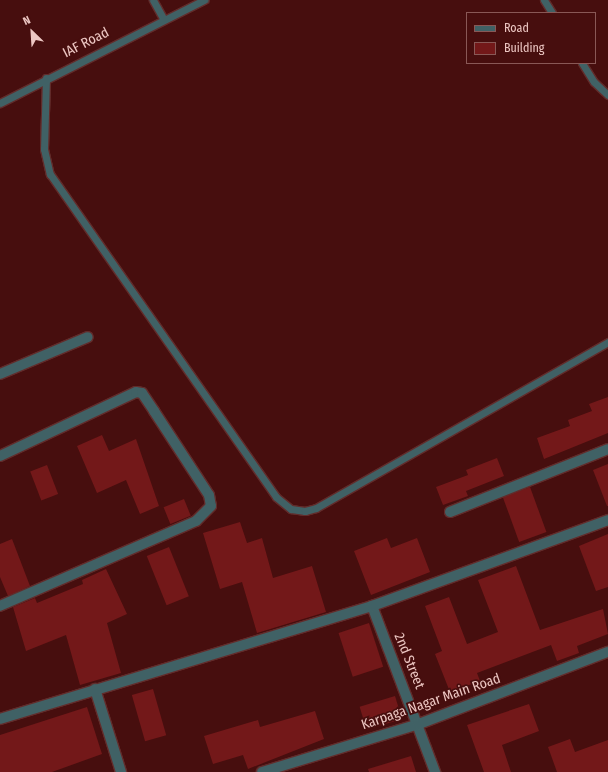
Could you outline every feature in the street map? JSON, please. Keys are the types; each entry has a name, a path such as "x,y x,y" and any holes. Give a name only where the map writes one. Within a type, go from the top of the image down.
{"street":[{"path":"0,374 88,337"},
{"path":"0,456 136,392 142,393 208,495 211,506 196,521 0,606"},
{"path":"450,512 608,449"},
{"path":"0,719 372,606 608,520"},
{"name":"2nd Street","path":"372,606 419,724 435,772"},
{"name":"Karpaga Nagar Main Road","path":"262,772 419,724 608,652"},
{"path":"95,689 121,772"}],"lane":[{"path":"153,0 163,18"},
{"name":"IAF Road","path":"0,103 163,18 204,0"},
{"path":"544,0 551,12"},
{"path":"583,64 594,82 608,95"},
{"path":"46,78 44,149 50,174 276,497 291,509 305,511 316,508 608,342"}],"building":[{"path":"608,397 608,433 544,459 537,438 570,426 568,420 592,411 589,404"},
{"path":"102,435 109,451 136,439 159,506 140,514 126,480 97,493 77,446"},
{"path":"497,458 504,476 466,491 468,496 443,505 436,487 468,475 466,470"},
{"path":"608,464 608,506 607,506 593,470"},
{"path":"47,465 58,494 41,500 30,471"},
{"path":"530,487 546,532 519,542 503,497"},
{"path":"184,499 191,516 170,524 164,507"},
{"path":"240,522 247,543 262,538 273,578 312,566 326,612 257,633 242,582 220,589 203,533"},
{"path":"608,534 608,587 596,591 579,546"},
{"path":"387,538 391,548 417,538 430,572 371,595 354,551"},
{"path":"12,539 30,586 8,596 0,577 0,544"},
{"path":"169,547 189,596 167,605 147,556"},
{"path":"516,566 540,630 603,609 608,634 577,646 579,653 557,661 551,645 477,673 480,681 450,692 435,654 442,651 425,606 449,597 467,644 498,632 478,580"},
{"path":"106,569 127,614 107,623 121,673 80,685 66,635 26,651 13,607 35,598 37,603 83,584 82,580"},
{"path":"369,623 383,667 353,677 339,633"},
{"path":"153,689 166,735 145,741 132,695"},
{"path":"395,696 402,719 367,730 360,707"},
{"path":"529,704 539,731 502,745 511,772 484,772 467,725"},
{"path":"87,707 102,754 52,772 0,772 0,735"},
{"path":"315,711 324,739 248,769 243,755 213,764 204,736 258,720 260,727"},
{"path":"570,739 575,752 608,740 608,772 557,772 548,747"},
{"path":"411,756 416,772 369,772 368,769"}]}
